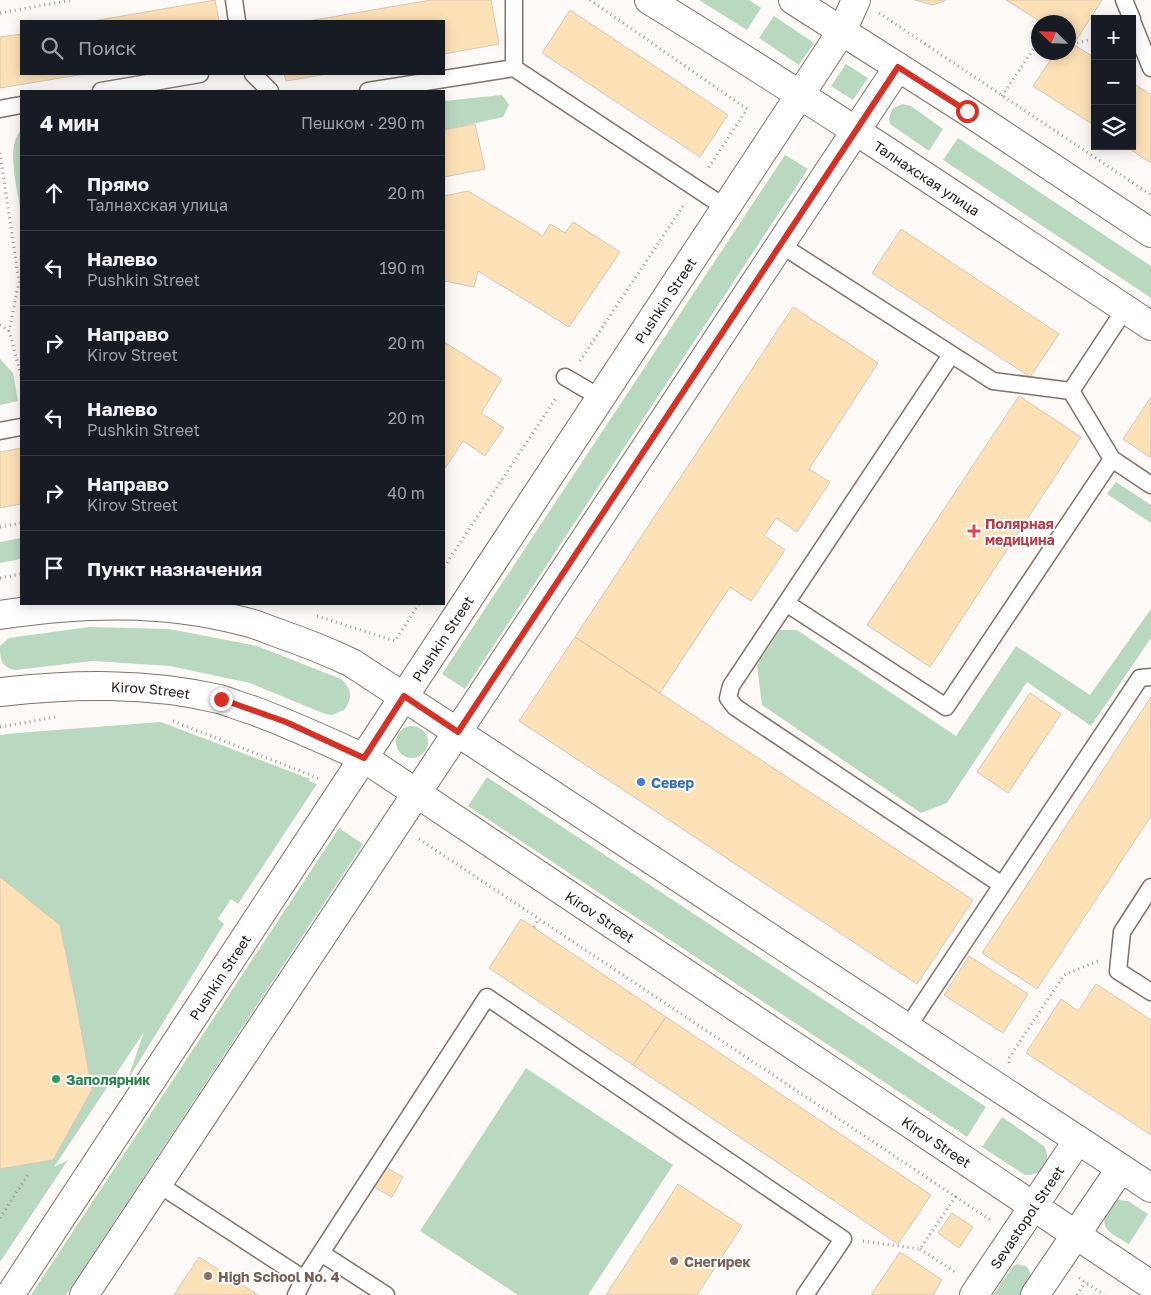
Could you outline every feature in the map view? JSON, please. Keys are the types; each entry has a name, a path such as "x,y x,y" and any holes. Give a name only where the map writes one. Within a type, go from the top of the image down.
{"street":[{"name":"Талнахская улица","path":"649,0 856,131 1151,326"},
{"path":"793,0 1151,233"},
{"name":"Pushkin Street","path":"10,1295 842,31 866,5"},
{"path":"84,1295 898,67"},
{"path":"0,615 40,609 93,605"},
{"path":"142,605 178,606 244,621 315,646 352,663 1151,1188"},
{"name":"Kirov Street","path":"0,692 102,685 162,688 221,699 286,722 364,758 1151,1285"},
{"name":"Sevastopol Street","path":"967,1285 1034,1206 1078,1140"},
{"path":"1035,1295 1121,1168"}],"lane":[{"path":"234,0 237,20"},
{"path":"514,0 514,68"},
{"path":"1124,0 1130,15"},
{"path":"1136,30 1151,68"},
{"path":"374,90 514,68 726,208"},
{"path":"107,90 194,75"},
{"path":"254,75 269,90"},
{"path":"0,109 20,105"},
{"path":"781,245 993,381 1071,391"},
{"path":"1071,391 1125,309"},
{"path":"952,355 731,686 728,698 735,707 1002,885"},
{"path":"567,378 601,398"},
{"path":"1071,391 1112,459 1151,485"},
{"path":"0,431 20,427"},
{"path":"786,603 946,707 1112,459"},
{"path":"907,1028 1140,678 1151,677"},
{"path":"1151,887 1122,932 1118,971 1151,992"},
{"path":"296,1295 304,1279 487,997 843,1238 805,1295"},
{"path":"158,1184 304,1279"},
{"path":"321,1253 386,1295"}],"path":[{"path":"0,12 72,0"},
{"path":"445,565 567,378 748,109 590,0"},
{"path":"866,5 1151,196"},
{"path":"1076,43 1091,39"},
{"path":"1002,96 1031,52"},
{"path":"0,153 20,281 10,331 20,371"},
{"path":"0,325 10,331"},
{"path":"0,528 20,523"},
{"path":"0,578 20,574"},
{"path":"310,613 395,641 418,605"},
{"path":"0,727 57,717"},
{"path":"164,717 326,781"},
{"path":"414,836 996,1223"},
{"path":"534,928 539,919"},
{"path":"1007,1094 1009,1058 1064,975 1120,952"},
{"path":"0,1218 30,1173"},
{"path":"920,1249 956,1196"},
{"path":"843,1238 920,1249 967,1285"},
{"path":"1077,1295 1085,1282 1104,1295"}],"green space":[{"path":"699,0 749,0 761,8 747,30"},
{"path":"774,16 814,43 799,65 759,38"},
{"path":"846,64 868,78 853,100 831,86"},
{"path":"502,95 509,105 503,117 445,130 445,101"},
{"path":"902,104 911,106 943,129 929,151 890,124 889,119 892,109"},
{"path":"20,131 20,208 13,158 16,137"},
{"path":"958,138 1151,266 1151,298 943,160"},
{"path":"785,155 808,169 465,689 442,674"},
{"path":"0,359 13,373 18,401 0,405"},
{"path":"1116,482 1151,505 1151,523 1107,494"},
{"path":"20,538 20,559 0,563 0,542"},
{"path":"1151,609 1151,638 1091,726 1027,682 947,803 921,813 762,705 757,665 780,630 797,630 956,736 1016,646 1090,695"},
{"path":"89,627 169,629 257,646 341,679 349,690 349,702 344,710 332,715 325,714 250,683 170,666 93,661 15,670 10,669 2,662 0,646 9,638"},
{"name":"Заполярник","path":"161,722 310,779 309,781 317,784 238,904 231,899 218,919 224,924 127,1081 144,1032 54,1167 68,1160 0,1262 0,735"},
{"path":"412,726 418,727 423,731 427,736 427,748 423,753 418,757 412,758 406,757 401,753 397,748 396,742 397,736 401,731 406,727"},
{"path":"487,777 986,1107 967,1137 468,806"},
{"path":"339,828 363,844 66,1295 31,1295"},
{"path":"526,1068 673,1165 588,1295 518,1295 420,1231"},
{"path":"1002,1117 1044,1146 1047,1157 1041,1170 1031,1175 1025,1175 982,1147"},
{"path":"1117,1200 1128,1201 1148,1214 1129,1244 1109,1231 1104,1223 1107,1212"},
{"path":"1017,1264 1026,1266 1030,1273 1029,1281 1020,1295 993,1295 1013,1266"}],"building":[{"path":"215,0 219,20 99,20"},
{"path":"431,0 491,0 499,44 445,54 445,20 314,20"},
{"path":"915,0 946,0 933,5"},
{"path":"1006,0 1102,0 1076,41 1076,15 1031,16"},
{"path":"570,10 728,115 700,157 542,53"},
{"path":"20,34 20,75 79,75 0,88 0,37"},
{"path":"1076,46 1091,55 1091,123 1033,86 1051,60 1076,60"},
{"path":"284,75 321,75 286,81"},
{"path":"1136,85 1151,95 1151,163 1131,150 1136,150"},
{"path":"475,124 485,169 445,177 445,130"},
{"path":"468,191 543,236 550,224 565,233 573,222 620,252 569,327 478,271 474,287 445,281 445,196"},
{"path":"901,229 1059,334 1030,377 872,273"},
{"path":"793,307 878,363 809,469 830,482 797,532 776,518 764,536 785,550 751,601 730,587 660,693 575,637"},
{"path":"445,343 502,379 481,413 504,428 485,456 463,441 445,468"},
{"name":"Полярная медицина","path":"1019,396 1081,437 930,667 867,625"},
{"path":"1151,397 1151,458 1123,439"},
{"path":"20,448 20,504 0,508 0,452"},
{"path":"575,637 973,900 917,984 519,721"},
{"path":"1030,693 1061,714 1008,793 977,772"},
{"path":"1151,697 1151,816 1037,989 982,953"},
{"path":"0,877 60,925 92,1090 53,1160 0,1169"},
{"path":"521,919 666,1017 633,1065 489,968"},
{"path":"969,956 1028,994 1003,1033 944,995"},
{"path":"1096,984 1151,1020 1151,1135 1026,1053 1061,999 1078,1011"},
{"path":"666,1017 931,1195 898,1244 633,1065"},
{"path":"385,1167 403,1177 392,1197 374,1187"},
{"name":"Снегирек","path":"678,1184 742,1226 697,1295 606,1295"},
{"path":"952,1213 973,1227 959,1248 938,1233"},
{"path":"900,1252 942,1280 933,1295 871,1295"},
{"name":"High School No. 4","path":"199,1257 258,1295 174,1295"}],"place":[{"name":"Полярная медицина","path":"974,531"},
{"name":"Север","path":"641,782"},
{"name":"Заполярник","path":"56,1079"},
{"name":"Снегирек","path":"674,1261"},
{"name":"High School No. 4","path":"208,1276"}],"route":[{"path":"221,699 286,722 364,758 404,696 458,732 898,67 967,111"}]}
